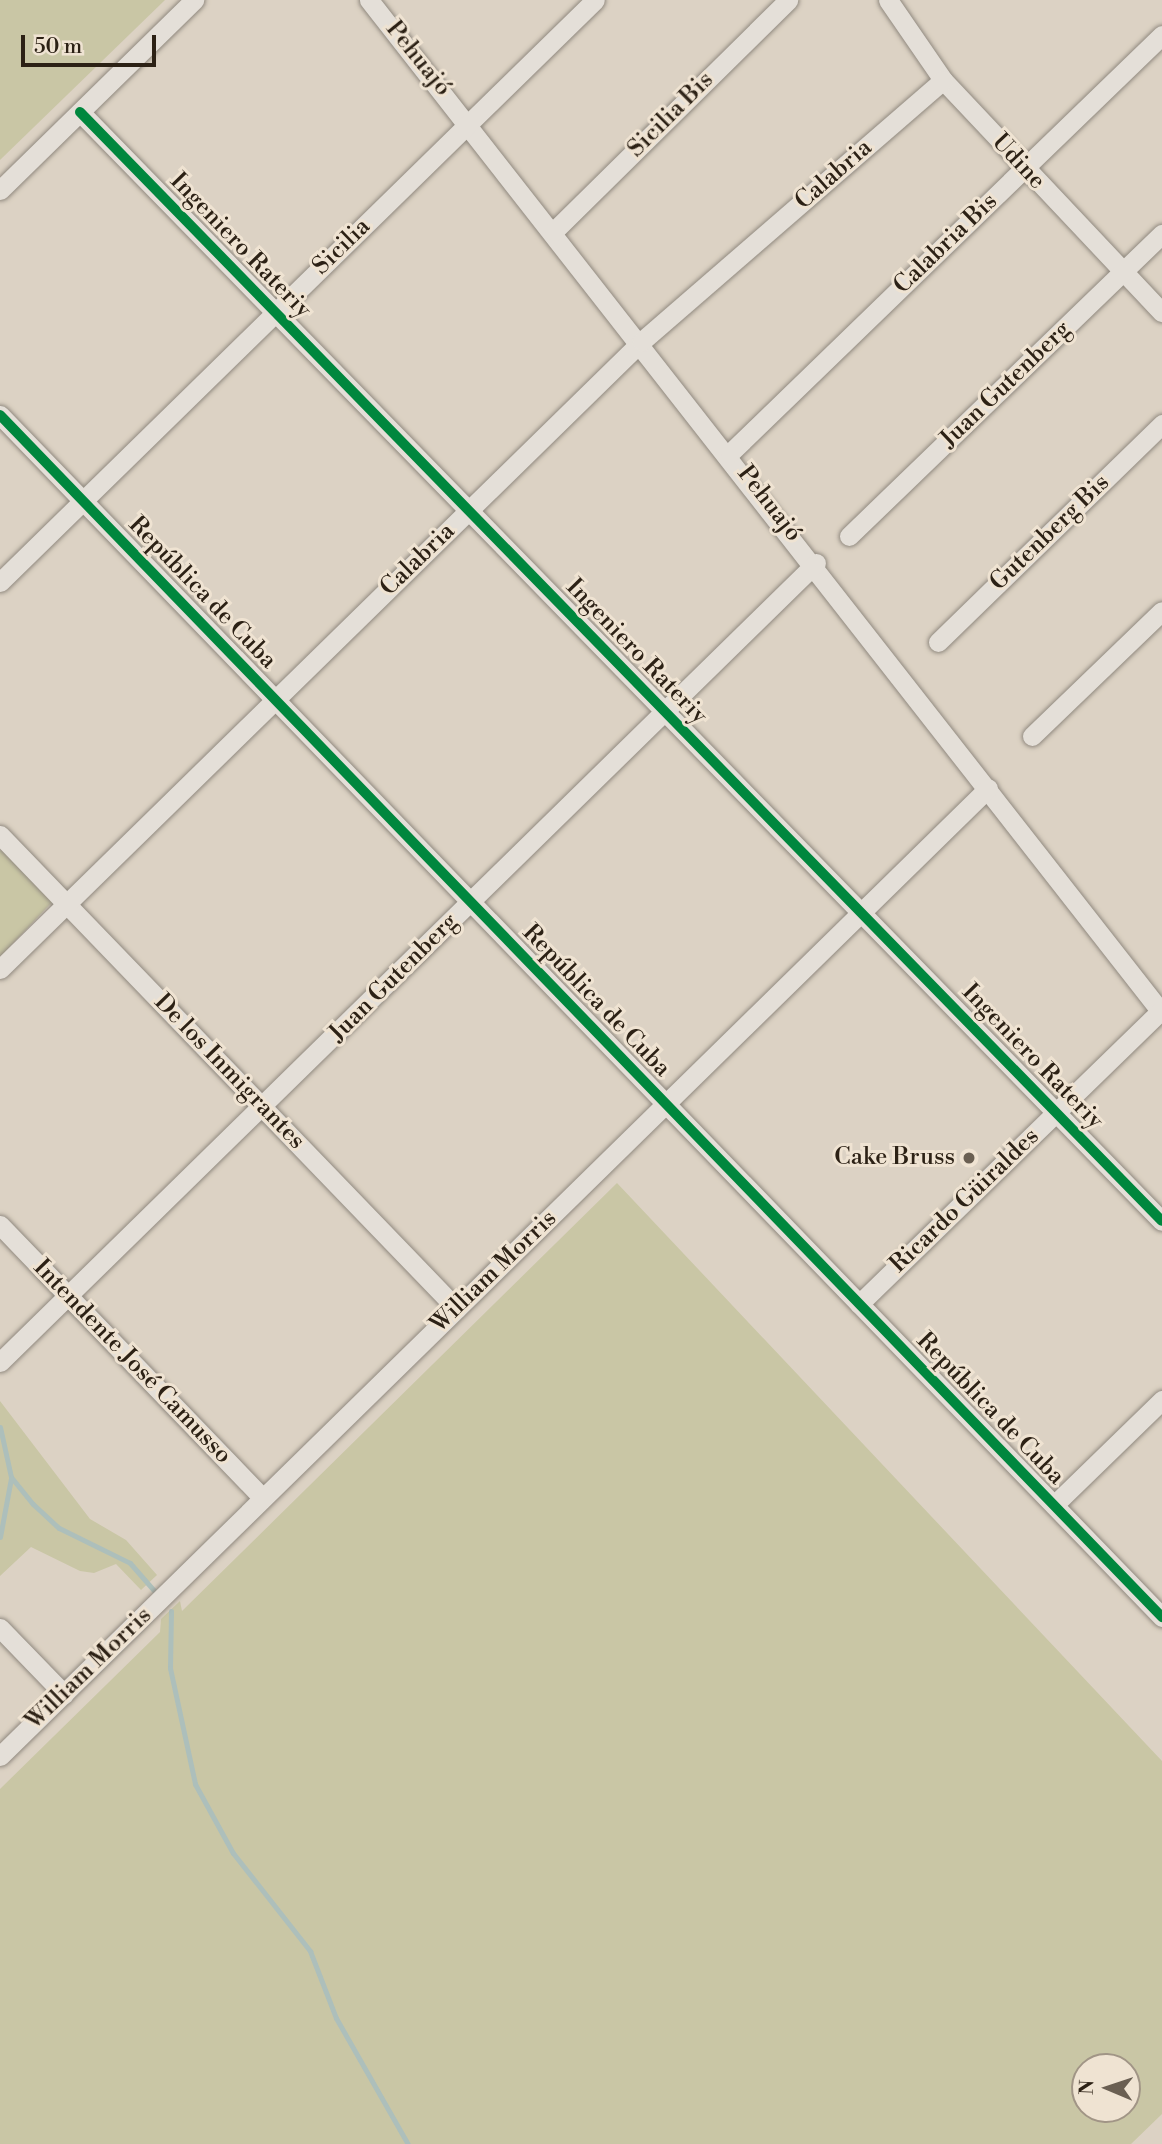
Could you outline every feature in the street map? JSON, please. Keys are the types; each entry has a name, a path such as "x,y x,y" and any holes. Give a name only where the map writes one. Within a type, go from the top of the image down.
{"street":[{"path":"0,190 194,0"},
{"name":"Sicilia","path":"0,582 595,0"},
{"name":"Sicilia Bis","path":"554,230 788,0"},
{"name":"Udine","path":"888,0 943,80 1024,169 1162,312"},
{"name":"Pehuajó","path":"381,4 1161,1012"},
{"name":"Calabria Bis","path":"730,453 1162,35"},
{"name":"Calabria","path":"0,969 642,341 943,80"},
{"name":"Ingeniero Rateriy","path":"80,112 1162,1221"},
{"name":"Juan Gutenberg","path":"849,536 1162,234"},
{"name":"República de Cuba","path":"0,415 1162,1617"},
{"name":"Gutenberg Bis","path":"938,642 1162,424"},
{"name":"Juan Gutenberg","path":"0,1362 816,563"},
{"path":"1032,736 1162,611"},
{"name":"William Morris","path":"0,1756 988,788"},
{"name":"De los Inmigrantes","path":"0,835 457,1309"},
{"name":"Ricardo Güiraldes","path":"859,1304 1161,1012"},
{"name":"Intendente José Camusso","path":"0,1225 263,1498"},
{"path":"1054,1505 1162,1400"},
{"path":"0,1628 64,1694"}],"shaded area":[{"path":"0,0 165,0 0,160"},
{"path":"4,847 52,902 0,957 0,851"},
{"path":"617,1183 1162,1761 1162,2114 1131,2144 0,2144 0,1789 160,1632 161,1619 180,1601 182,1611"},
{"path":"0,1401 90,1519 126,1540 157,1575 141,1590 116,1564 94,1573 80,1571 31,1547 0,1576"}],"waterway":[{"path":"0,1427 11,1477 33,1504 59,1528 130,1563 154,1591"},
{"path":"0,1537 11,1478"},
{"path":"171,1611 170,1668 195,1784 233,1853 310,1951 336,2018 408,2144"}],"cycle path":[{"path":"80,112 1162,1221"},
{"path":"0,415 1162,1617"}],"place":[{"name":"Cake Bruss","path":"969,1158"}]}
